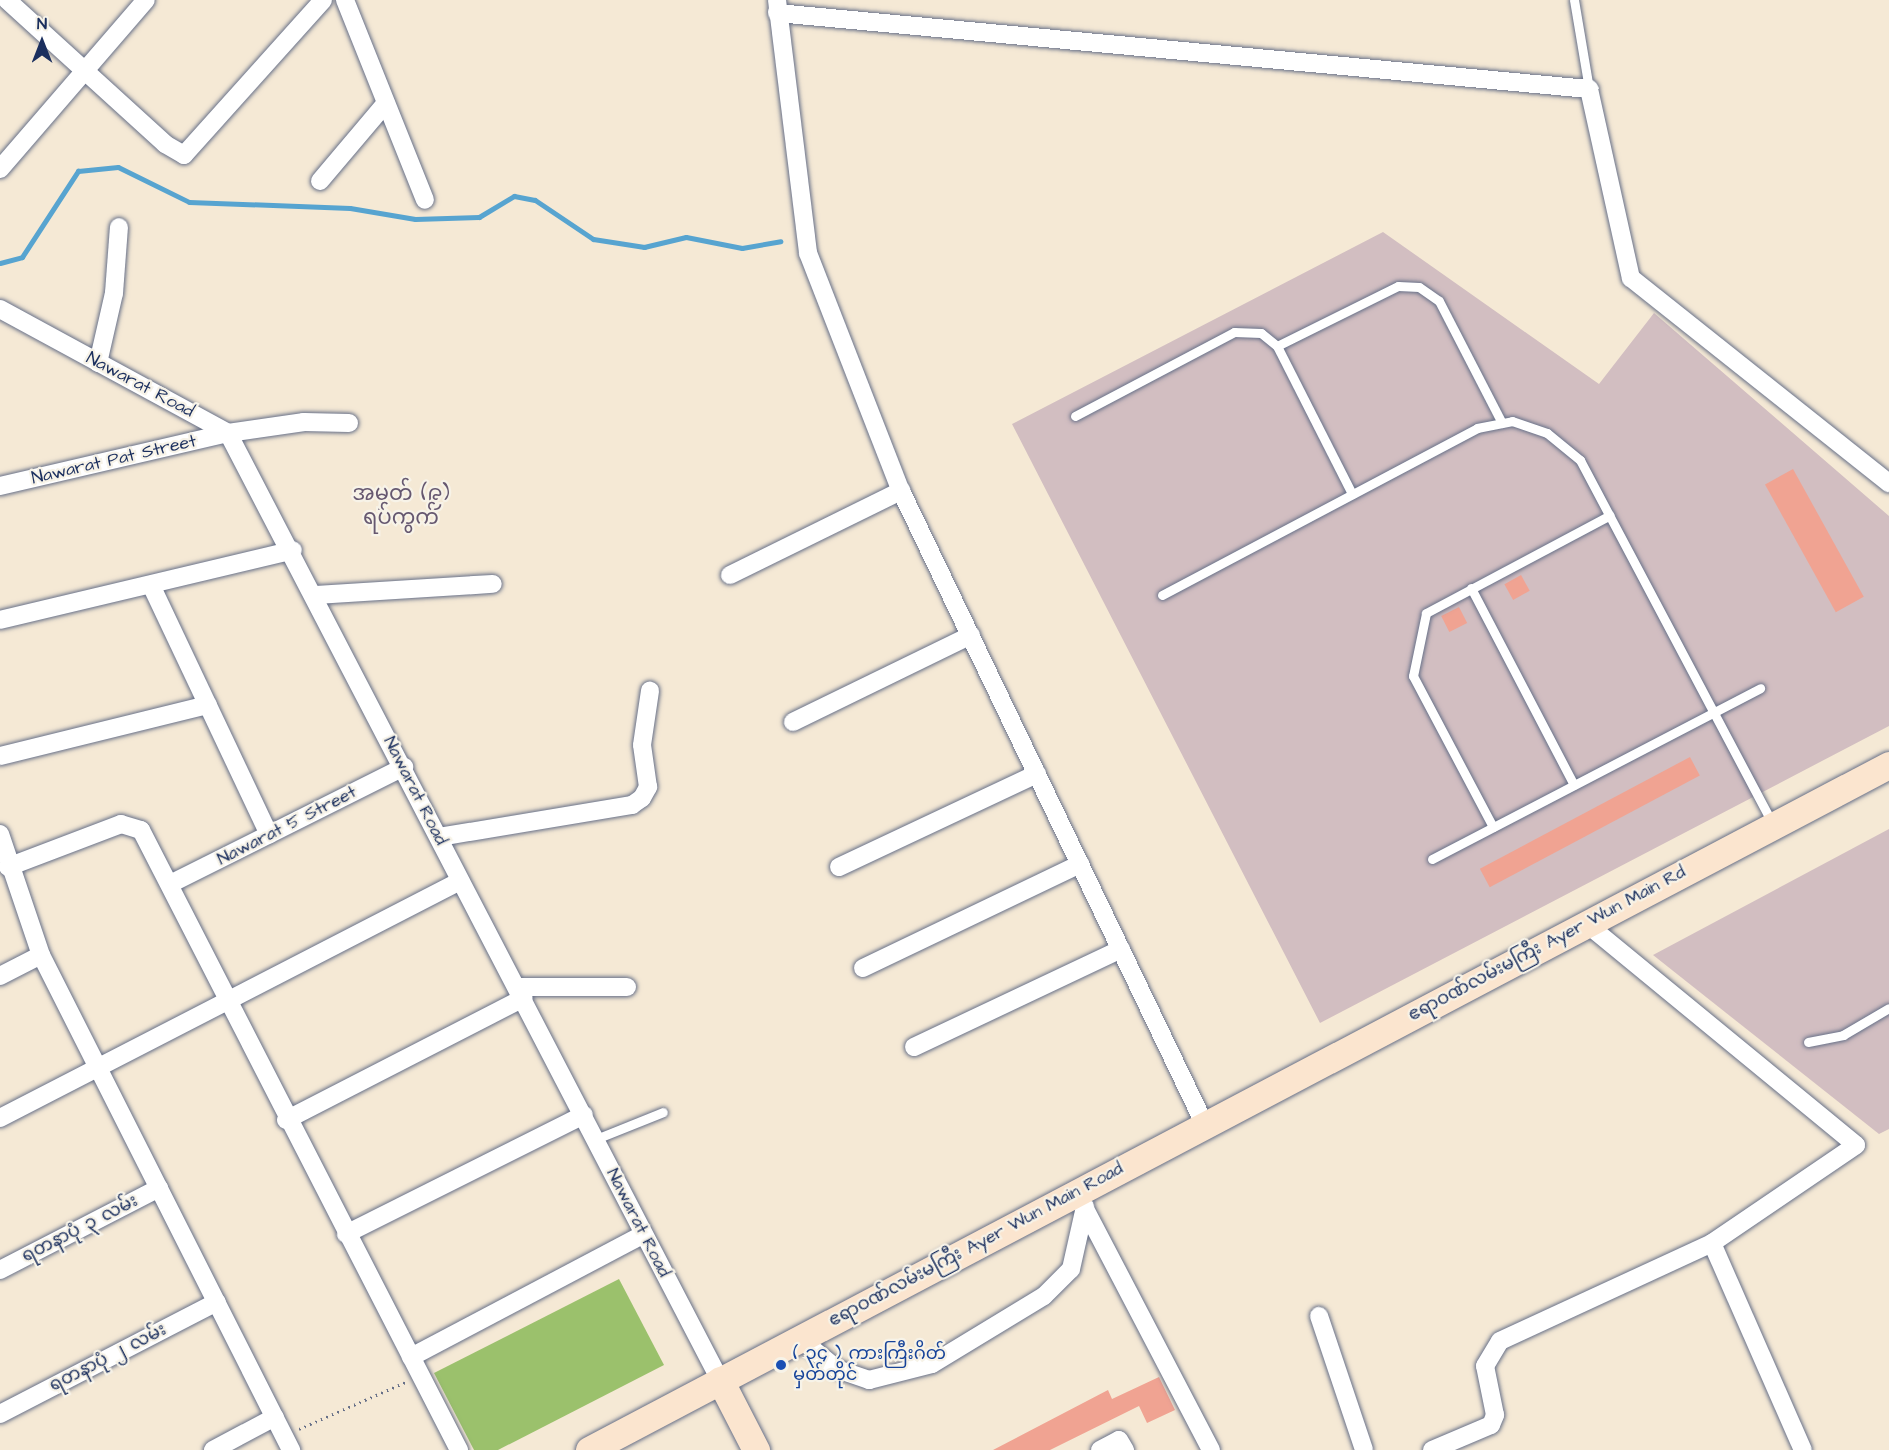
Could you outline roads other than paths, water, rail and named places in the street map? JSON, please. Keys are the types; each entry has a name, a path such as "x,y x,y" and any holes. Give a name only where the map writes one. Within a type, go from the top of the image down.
{"main road":[{"name":"ဧရာဝဏ်လမ်းမကြီး Ayer Wun Main Rd","path":"1204,1123 1889,765"},
{"name":"ဧရာဝဏ်လမ်းမကြီး Ayer Wun Main Road","path":"589,1450 799,1338 1080,1199 1204,1123"},
{"path":"720,1380 756,1450"}],"street":[{"path":"8,0 85,72 184,155 323,0"},
{"path":"0,169 146,0"},
{"path":"345,0 424,200"},
{"path":"1204,1123 902,491 808,253 777,7 1589,89 1631,278 1889,483"},
{"path":"320,181 386,103"},
{"path":"98,363 114,293 119,227"},
{"name":"Nawarat Road","path":"0,309 228,433 316,595 460,880 584,1115 642,1235 720,1380"},
{"name":"Nawarat Pat Street","path":"0,486 228,433 304,422 349,423"},
{"path":"730,575 902,491"},
{"path":"0,620 292,550"},
{"path":"152,585 269,835"},
{"path":"316,595 493,585"},
{"path":"793,722 971,636"},
{"path":"439,837 632,805 642,798 648,787 642,745 650,691"},
{"path":"0,756 208,705"},
{"name":"Nawarat 5 Street","path":"170,884 404,767"},
{"path":"839,867 1037,774"},
{"path":"8,867 121,824 131,824 141,830 286,1120 459,1450"},
{"path":"0,834 8,867 41,955 288,1443"},
{"path":"862,968 1080,864"},
{"path":"0,1118 460,880"},
{"path":"1432,1450 1491,1425 1494,1415 1485,1366 1500,1341 1712,1244 1856,1145 1587,924"},
{"path":"914,1047 1121,950"},
{"path":"0,976 41,955"},
{"path":"286,1120 520,993 627,987"},
{"path":"346,1233 584,1115"},
{"name":"ရတနာပုံ ၃ လမ်း","path":"0,1270 159,1188"},
{"path":"799,1338 837,1369 869,1380 933,1364 1044,1296 1071,1269 1080,1199"},
{"path":"1080,1199 1211,1450"},
{"path":"411,1358 642,1235"},
{"path":"1712,1244 1803,1450"},
{"name":"ရတနာပုံ ၂ လမ်း","path":"0,1414 217,1302"},
{"path":"1319,1316 1364,1450"},
{"path":"213,1450 275,1417"},
{"path":"1100,1450 1119,1440 1125,1450"}],"lane":[{"path":"1574,0 1589,89"},
{"path":"1277,346 1398,286 1419,287 1439,301 1502,423"},
{"path":"1075,416 1234,332 1261,333 1277,346 1352,494"},
{"path":"1162,595 1477,428 1512,421 1547,433 1580,460 1773,825"},
{"path":"1493,827 1413,676 1426,613 1610,515"},
{"path":"1472,588 1574,785"},
{"path":"1432,859 1760,688"},
{"path":"1808,1042 1843,1035 1889,1008"},
{"path":"596,1139 663,1112"}],"waterway":[{"path":"0,263 22,257 78,171 118,167 189,202 350,208 415,219 479,217 514,196 535,200 593,239 644,247 686,237 742,248 780,241"}],"place":[{"name":"( ၃၄ ) ကားကြီးဂိတ် မှတ်တိုင်","path":"781,1365"}],"district":[{"name":"အမှတ် (၉) ရပ်ကွက်","path":"401,506"}]}
